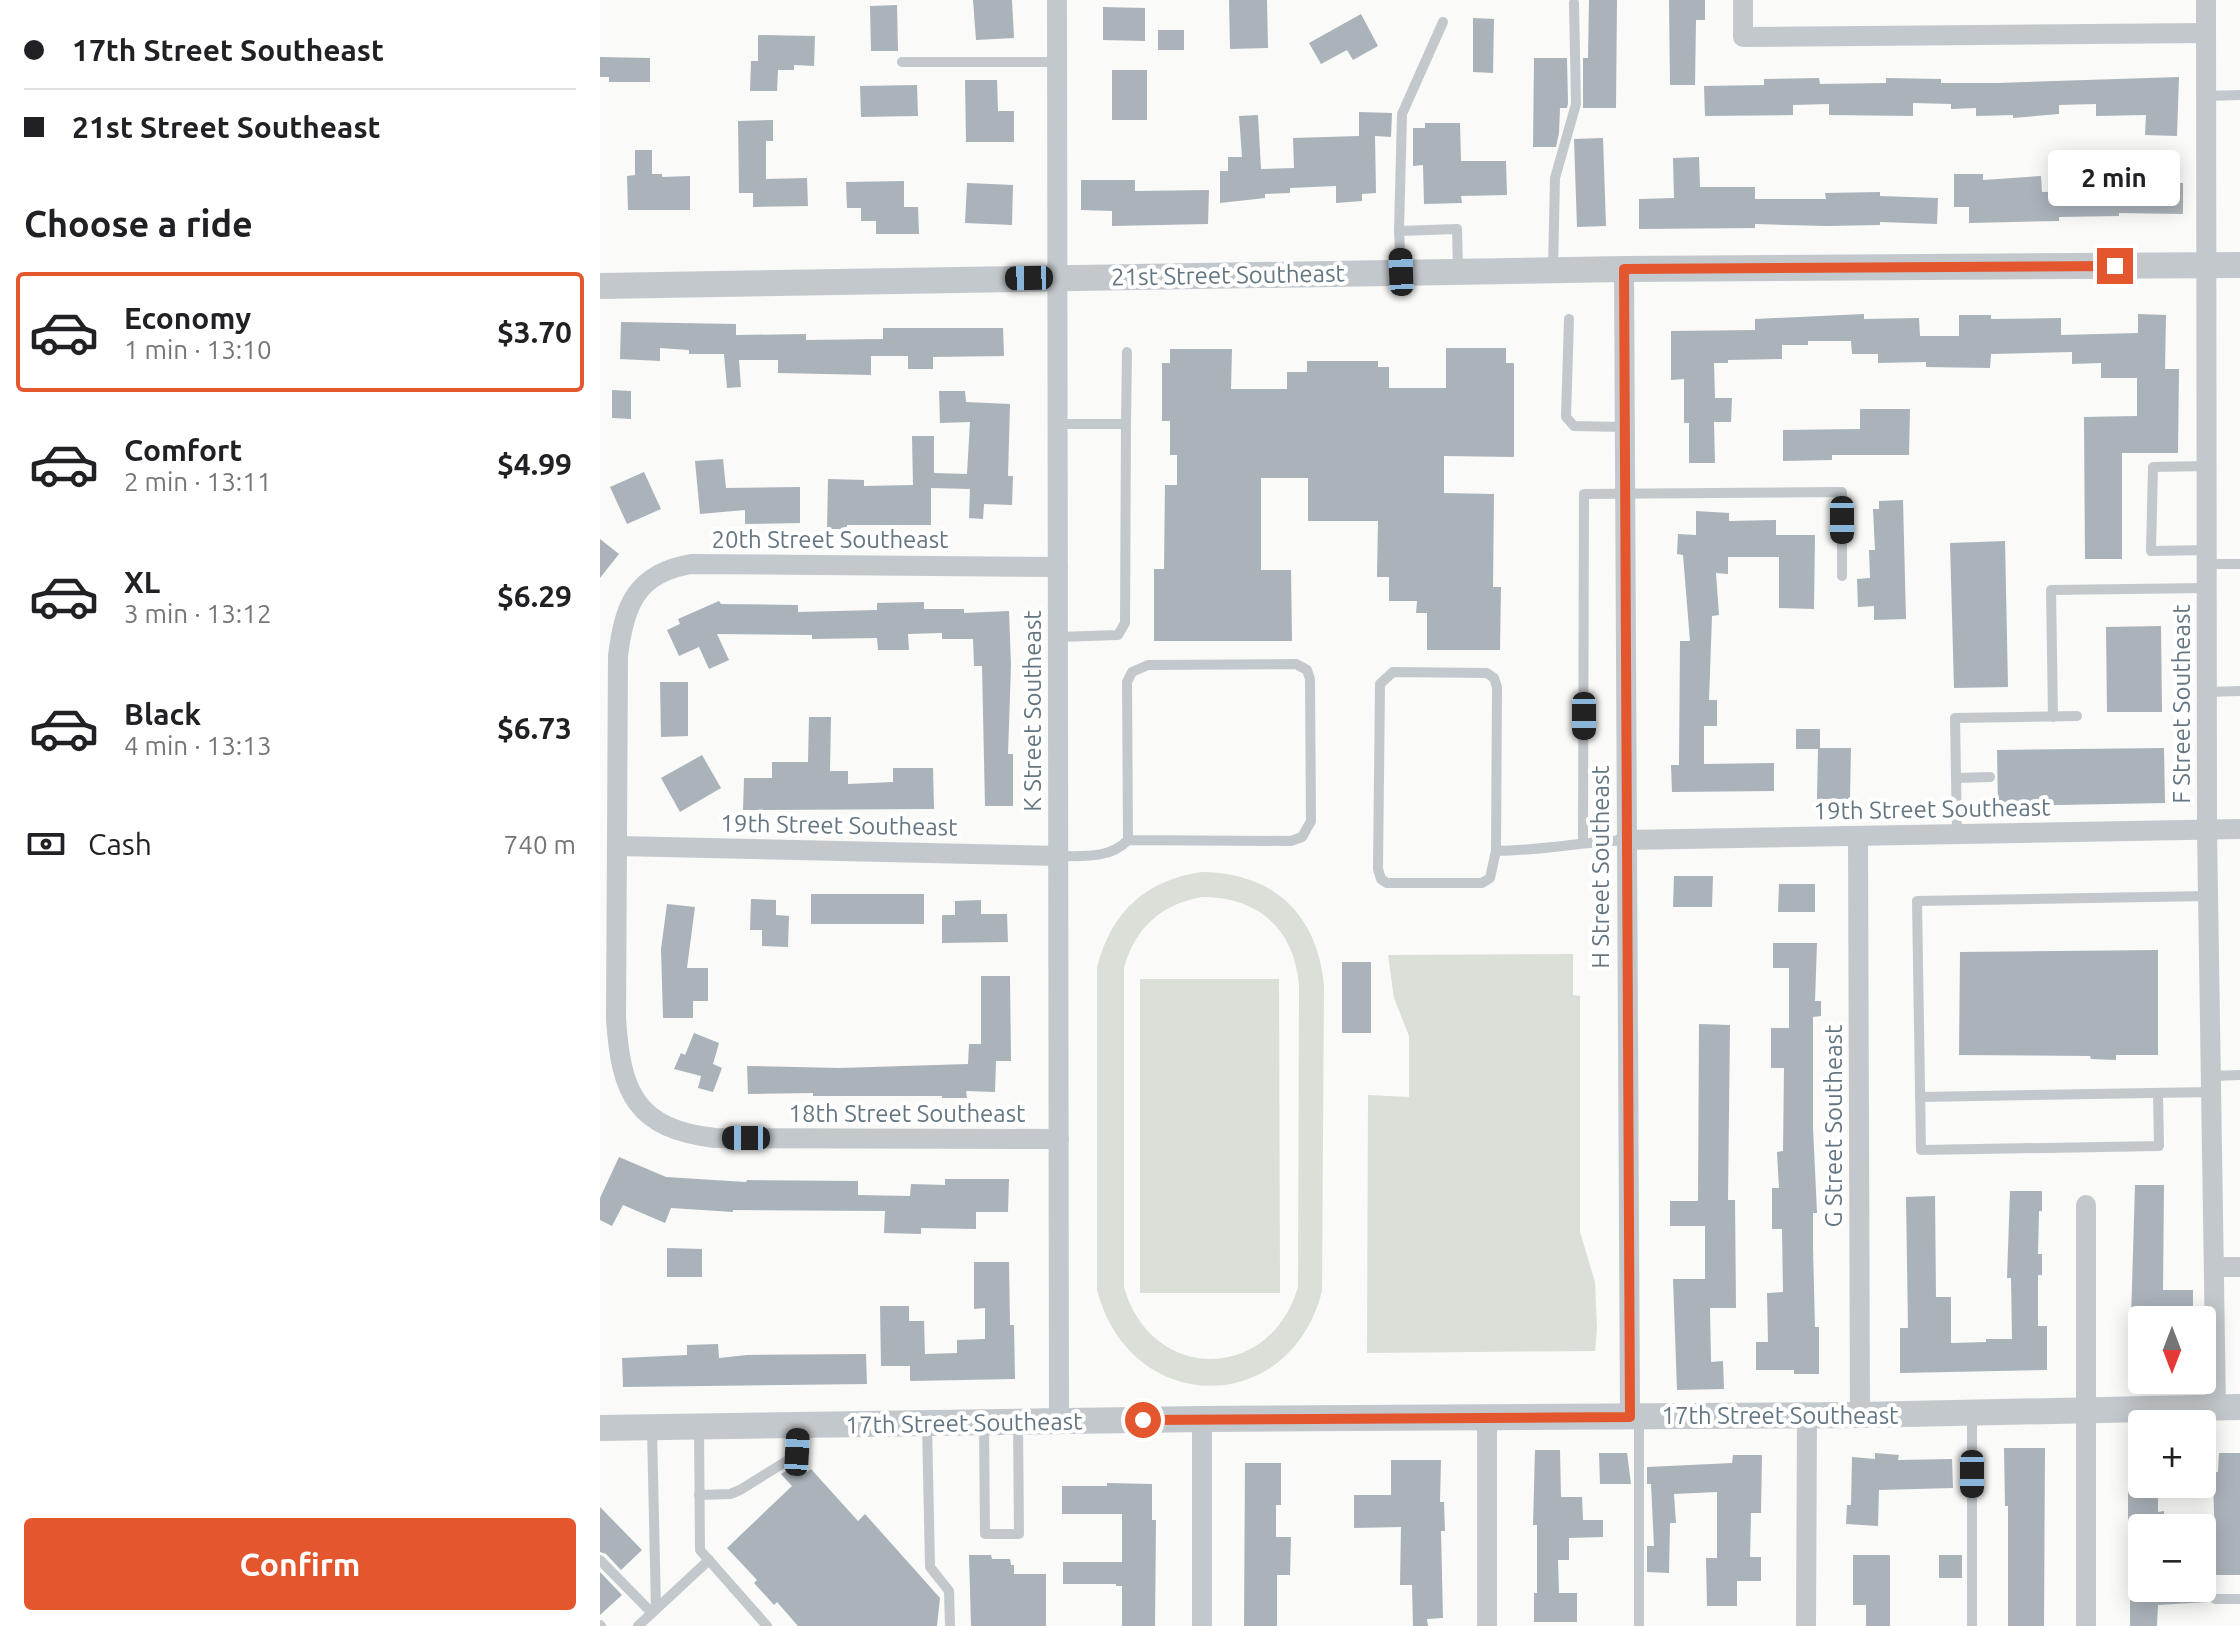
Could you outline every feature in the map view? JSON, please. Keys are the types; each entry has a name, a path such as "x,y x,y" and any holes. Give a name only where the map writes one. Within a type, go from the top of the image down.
{"street":[{"name":"K Street Southeast","path":"1057,0 1059,1422"},
{"path":"1743,0 1743,37 2206,33"},
{"name":"F Street Southeast","path":"2206,0 2208,896 2214,1267 2228,1408"},
{"name":"21st Street Southeast","path":"600,286 1458,271 2240,265"},
{"name":"H Street Southeast","path":"1624,269 1625,840 1634,1416"},
{"name":"20th Street Southeast","path":"618,846 618,656 625,614 648,580 673,567 691,564 1058,567"},
{"name":"19th Street Southeast","path":"1625,840 2240,829"},
{"name":"G Street Southeast","path":"1858,838 1860,1415"},
{"name":"19th Street Southeast","path":"618,846 1058,856"},
{"name":"18th Street Southeast","path":"618,846 616,1019 620,1056 629,1089 643,1109 661,1124 685,1133 715,1138 1059,1139"},
{"path":"2086,1205 2086,1626"},
{"path":"2214,1267 2240,1267"},
{"name":"17th Street Southeast","path":"600,1428 1202,1419 1860,1415 2228,1408"},
{"path":"1806,1626 1807,1415"},
{"path":"1487,1418 1487,1626"},
{"path":"1202,1419 1202,1626"}],"lane":[{"path":"1553,270 1555,178 1576,104 1574,3"},
{"path":"1401,272 1402,114 1443,22"},
{"path":"902,62 1057,62"},
{"path":"2206,96 2240,95"},
{"path":"1399,231 1457,229 1458,271"},
{"path":"1569,319 1568,422 1574,426 1624,427"},
{"path":"1058,637 1118,635 1125,623 1127,352"},
{"path":"1057,424 1126,424"},
{"path":"2207,466 2153,467 2151,551 2240,564"},
{"path":"1583,842 1584,494 1842,492 1842,576"},
{"path":"2053,717 2051,590 2207,588"},
{"path":"1058,856 1099,855 1120,849 1128,840 1127,682 1132,672 1141,667 1161,665 1296,664 1307,670 1310,679 1311,821 1302,837 1291,841 1128,840"},
{"path":"1393,672 1487,673 1494,678 1497,687 1496,851 1490,878 1482,883 1387,883 1381,879 1378,869 1380,684 1393,672"},
{"path":"2207,692 2240,691"},
{"path":"1957,834 1955,718 2077,716"},
{"path":"1956,778 1990,777"},
{"path":"1496,851 1536,851 1583,842 1625,840"},
{"path":"2158,1093 2159,1146 1921,1150 1917,901 2208,896"},
{"path":"1920,1097 2158,1093 2211,1084 2240,1075"},
{"path":"1972,1413 1972,1626"},
{"path":"1634,1416 1639,1626"},
{"path":"984,1423 985,1534 1019,1534 1018,1423"},
{"path":"927,1424 930,1567 949,1591 950,1626"},
{"path":"699,1495 730,1494 740,1490 793,1457 797,1452 798,1425"},
{"path":"699,1426 700,1550 767,1626"},
{"path":"652,1427 654,1611"},
{"path":"600,1560 654,1611"},
{"path":"638,1626 709,1560"},
{"path":"2216,1599 2240,1599"}],"shaded area":[{"path":"1201,872 1227,874 1270,889 1287,902 1312,938 1324,986 1322,1291 1304,1333 1278,1362 1245,1380 1210,1386 1174,1380 1142,1362 1115,1332 1097,1290 1097,967 1112,930 1134,902 1147,891 1181,876","holes":["1222,898 1256,910 1270,920 1290,948 1296,965 1299,985 1298,1287 1284,1318 1263,1341 1238,1354 1211,1359 1184,1354 1159,1341 1138,1318 1124,1287 1124,968 1135,941 1162,912 1187,900"]},
{"path":"1573,954 1573,995 1580,996 1580,1232 1595,1282 1595,1351 1367,1353 1368,1095 1409,1097 1409,1036 1394,998 1388,955"},
{"path":"1140,979 1279,979 1280,1293 1140,1293"}],"building":[{"path":"973,0 1012,0 1014,38 976,40"},
{"path":"1229,0 1267,0 1268,48 1230,49"},
{"path":"1589,0 1617,0 1616,108 1583,108 1583,58 1588,58"},
{"path":"1669,0 1705,0 1705,20 1696,20 1695,85 1670,85"},
{"path":"897,5 898,51 871,51 870,6"},
{"path":"1103,7 1145,8 1145,41 1103,40"},
{"path":"1361,14 1378,46 1353,60 1347,50 1321,64 1309,43"},
{"path":"1473,18 1494,19 1493,73 1473,72"},
{"path":"1158,30 1184,30 1184,50 1158,50"},
{"path":"758,35 815,36 814,66 794,65 794,70 778,70 777,91 750,91 751,61 758,61"},
{"path":"600,57 650,58 650,82 609,82 609,77 600,77"},
{"path":"1534,58 1567,58 1568,103 1567,108 1560,108 1556,147 1533,147"},
{"path":"1112,70 1147,70 1147,120 1112,120"},
{"path":"2179,77 2177,136 2145,135 2146,115 2096,116 2096,104 2059,105 2059,114 2013,118 2013,115 1976,116 1976,108 1951,109 1951,104 1913,103 1913,116 1829,115 1829,104 1793,105 1793,115 1705,116 1704,86 1764,85 1764,79 1819,78 1820,84 1886,83 1886,78 1941,79 1941,83 1997,83"},
{"path":"965,80 997,80 998,111 1014,111 1014,142 966,142"},
{"path":"917,85 918,116 861,117 860,86"},
{"path":"1359,112 1392,113 1391,137 1375,136 1376,193 1362,194 1362,201 1336,203 1336,186 1290,188 1290,193 1265,194 1265,198 1220,203 1220,171 1228,171 1228,157 1242,157 1239,116 1258,115 1261,169 1294,168 1293,138 1359,136"},
{"path":"773,120 773,141 766,141 766,179 807,178 808,206 753,207 753,193 739,193 738,121"},
{"path":"1425,123 1460,123 1461,161 1506,161 1507,195 1461,196 1462,203 1424,204 1423,165 1413,166 1413,128 1425,128"},
{"path":"1603,138 1606,226 1577,227 1574,139"},
{"path":"635,150 652,150 652,174 662,174 662,177 690,176 690,210 628,210 627,176 635,175"},
{"path":"1699,157 1700,187 1755,187 1755,199 1826,199 1825,193 1880,192 1880,196 1938,198 1937,224 1755,224 1755,228 1639,229 1639,199 1674,198 1673,158"},
{"path":"1954,174 1983,174 1983,180 2041,176 2042,192 2128,190 2128,182 2183,183 2183,214 2119,213 2119,216 2059,217 2059,221 1969,223 1969,207 1954,207"},
{"path":"1081,180 1135,180 1135,191 1209,190 1208,224 1112,226 1112,211 1081,210"},
{"path":"904,181 904,207 918,207 919,234 876,234 876,221 861,221 861,208 847,208 846,182"},
{"path":"967,183 1013,185 1012,225 965,223"},
{"path":"1864,314 1864,319 1919,318 1920,336 1959,336 1959,315 1991,315 1991,319 2061,318 2061,335 2138,333 2138,314 2166,315 2165,369 2179,369 2178,453 2122,453 2122,559 2085,559 2084,417 2137,416 2137,378 2101,378 2101,363 2072,364 2072,352 1991,354 1990,368 1926,367 1926,362 1878,363 1878,354 1852,354 1851,341 1808,341 1808,345 1782,345 1782,359 1714,363 1715,398 1732,398 1731,422 1714,422 1715,463 1689,463 1689,423 1684,423 1684,379 1671,380 1671,331 1755,330 1755,319"},
{"path":"621,322 736,324 736,335 806,334 806,340 883,339 883,328 1003,328 1004,356 933,357 933,369 908,369 908,356 871,356 871,375 778,373 778,360 739,360 741,387 727,388 724,354 689,354 689,350 660,348 660,361 620,359"},
{"path":"1446,348 1506,348 1506,363 1514,363 1514,457 1444,456 1444,493 1494,494 1493,587 1501,587 1500,650 1427,650 1427,613 1416,613 1417,601 1389,601 1389,577 1377,577 1378,521 1308,521 1308,478 1261,478 1261,570 1291,570 1292,641 1154,641 1154,569 1164,569 1165,485 1177,485 1177,455 1170,455 1170,421 1162,421 1162,363 1170,363 1170,349 1232,349 1231,389 1287,389 1287,372 1307,372 1307,361 1378,361 1378,367 1389,367 1389,388 1446,388"},
{"path":"612,390 631,391 631,419 612,418"},
{"path":"939,391 965,391 966,402 1010,404 1008,476 1013,476 1012,505 984,504 983,519 969,518 970,489 931,488 931,525 847,525 847,529 827,529 828,479 864,480 864,486 913,485 912,436 934,436 934,473 967,474 970,422 940,423"},
{"path":"1860,409 1910,409 1909,455 1832,455 1832,460 1783,461 1783,430 1860,429"},
{"path":"723,459 726,488 800,487 800,523 745,524 745,510 700,514 695,461"},
{"path":"644,472 661,509 627,524 610,487"},
{"path":"1903,500 1906,619 1874,620 1874,606 1858,607 1857,579 1870,578 1869,550 1875,550 1873,509 1879,509 1879,501"},
{"path":"1696,511 1729,513 1729,521 1776,520 1776,535 1815,535 1814,609 1779,608 1779,557 1728,557 1728,574 1716,573 1719,615 1712,616 1709,700 1717,700 1717,726 1704,726 1704,764 1774,763 1774,791 1672,792 1671,765 1679,765 1680,641 1690,641 1683,555 1677,554 1678,534 1696,535"},
{"path":"600,539 619,554 600,578"},
{"path":"2005,541 2008,687 1954,688 1950,543"},
{"path":"719,601 721,604 798,605 798,612 877,610 877,603 924,602 924,609 964,609 964,613 1009,611 1008,754 1013,754 1013,806 985,806 982,666 974,666 973,639 942,639 942,633 908,634 909,650 878,650 877,638 812,639 812,635 717,634 729,660 709,669 699,647 679,656 667,630 680,624 678,619"},
{"path":"2161,626 2162,712 2107,712 2106,627"},
{"path":"660,682 688,682 688,736 661,737"},
{"path":"809,717 831,717 830,771 848,771 848,784 893,782 893,768 933,768 934,809 743,810 744,778 772,778 772,762 808,762"},
{"path":"1796,729 1820,729 1820,748 1851,748 1850,799 1817,799 1818,749 1796,749"},
{"path":"2164,748 2165,803 1998,806 1997,750"},
{"path":"702,755 721,788 680,812 661,778"},
{"path":"1674,876 1713,876 1712,907 1673,907"},
{"path":"1779,884 1815,884 1815,912 1778,912"},
{"path":"811,894 924,894 924,924 811,924"},
{"path":"751,899 776,900 776,915 789,916 788,947 762,946 762,930 750,930"},
{"path":"981,900 981,914 1007,914 1008,942 942,943 942,915 955,915 955,901"},
{"path":"667,904 695,907 687,968 708,968 708,1001 693,1001 693,1018 663,1018 661,949"},
{"path":"1773,943 1817,943 1815,1001 1821,1001 1821,1016 1813,1017 1817,1213 1813,1213 1813,1248 1819,1374 1794,1374 1794,1370 1756,1370 1756,1342 1768,1342 1767,1293 1783,1292 1782,1229 1772,1229 1772,1188 1779,1188 1777,1152 1783,1151 1784,1068 1771,1068 1771,1028 1789,1028 1789,968 1773,968"},
{"path":"2158,950 2158,1055 2116,1055 2116,1060 2091,1059 2090,1056 1959,1055 1960,952"},
{"path":"1342,962 1371,962 1371,1033 1342,1033"},
{"path":"981,976 1010,976 1011,1061 996,1061 995,1092 966,1091 967,1098 748,1094 747,1066 840,1068 968,1064 969,1044 981,1044"},
{"path":"1699,1024 1730,1025 1728,1200 1735,1200 1736,1308 1710,1308 1711,1362 1723,1361 1724,1389 1677,1390 1673,1279 1705,1279 1705,1226 1670,1226 1670,1201 1698,1201"},
{"path":"694,1033 719,1043 713,1064 722,1068 713,1092 698,1088 701,1076 674,1069 681,1053 685,1055"},
{"path":"619,1157 666,1177 746,1182 858,1181 858,1195 910,1196 911,1184 945,1185 945,1179 1009,1179 1008,1212 976,1212 976,1229 921,1228 921,1234 884,1233 885,1211 733,1212 671,1208 665,1223 623,1205 612,1226 600,1220 600,1198"},
{"path":"2135,1185 2164,1185 2163,1290 2193,1290 2193,1306 2131,1306"},
{"path":"2010,1191 2042,1191 2038,1254 2042,1254 2042,1275 2038,1275 2038,1326 2047,1326 2047,1370 1900,1373 1900,1328 1908,1328 1906,1197 1935,1196 1936,1297 1951,1297 1951,1343 1986,1342 1986,1339 2012,1339 2011,1278 2007,1278"},
{"path":"667,1248 702,1249 702,1277 667,1277"},
{"path":"974,1262 1009,1262 1015,1379 910,1381 910,1366 881,1366 880,1306 909,1306 909,1321 924,1321 925,1354 957,1353 957,1340 985,1339 985,1308 974,1309"},
{"path":"718,1344 719,1358 866,1354 867,1384 623,1387 622,1358 687,1355 687,1345"},
{"path":"2004,1448 2045,1448 2044,1626 2008,1626 2008,1506 2005,1506"},
{"path":"1535,1450 1560,1450 1561,1497 1582,1497 1583,1520 1603,1520 1603,1537 1569,1538 1569,1560 1558,1560 1559,1593 1577,1593 1577,1622 1534,1622 1534,1593 1537,1593 1537,1525 1533,1525"},
{"path":"1599,1453 1627,1453 1631,1484 1600,1484"},
{"path":"1875,1453 1899,1455 1898,1460 1952,1459 1953,1488 1879,1490 1878,1526 1846,1524 1847,1505 1851,1505 1852,1457 1875,1459"},
{"path":"2219,1453 2240,1453 2240,1575 2216,1575 2214,1498"},
{"path":"1733,1455 1762,1455 1761,1513 1751,1513 1750,1557 1761,1557 1761,1581 1737,1581 1737,1606 1707,1606 1706,1558 1717,1558 1717,1492 1674,1494 1676,1523 1670,1523 1669,1573 1647,1572 1647,1546 1654,1546 1651,1484 1647,1484 1647,1467 1732,1463"},
{"path":"1391,1460 1441,1460 1440,1502 1444,1502 1445,1531 1441,1531 1443,1618 1427,1619 1428,1626 1413,1626 1412,1585 1400,1585 1401,1527 1354,1528 1354,1495 1391,1495"},
{"path":"1245,1463 1281,1463 1281,1505 1276,1505 1276,1537 1291,1537 1290,1575 1277,1575 1277,1626 1244,1626"},
{"path":"797,1464 807,1472 811,1469 858,1521 865,1514 940,1598 937,1626 798,1626 777,1602 774,1605 754,1583 757,1580 727,1548 792,1486 781,1474"},
{"path":"1107,1483 1152,1484 1152,1520 1156,1520 1155,1626 1122,1626 1122,1586 1063,1584 1063,1562 1122,1562 1122,1514 1062,1514 1062,1486 1107,1486"},
{"path":"2128,1498 2158,1498 2158,1512 2164,1511 2164,1514 2128,1514"},
{"path":"600,1507 642,1550 621,1570 600,1552"},
{"path":"969,1555 1010,1559 1014,1574 1046,1574 1046,1626 971,1626"},
{"path":"1853,1555 1890,1555 1890,1626 1866,1626 1866,1605 1853,1605"},
{"path":"1939,1555 1962,1555 1962,1578 1939,1578"},
{"path":"600,1572 622,1595 600,1615"},
{"path":"2130,1602 2208,1602 2158,1605 2157,1626 2130,1626"}],"route":[{"path":"1143,1420 1630,1417 1624,269 2115,266"}]}
